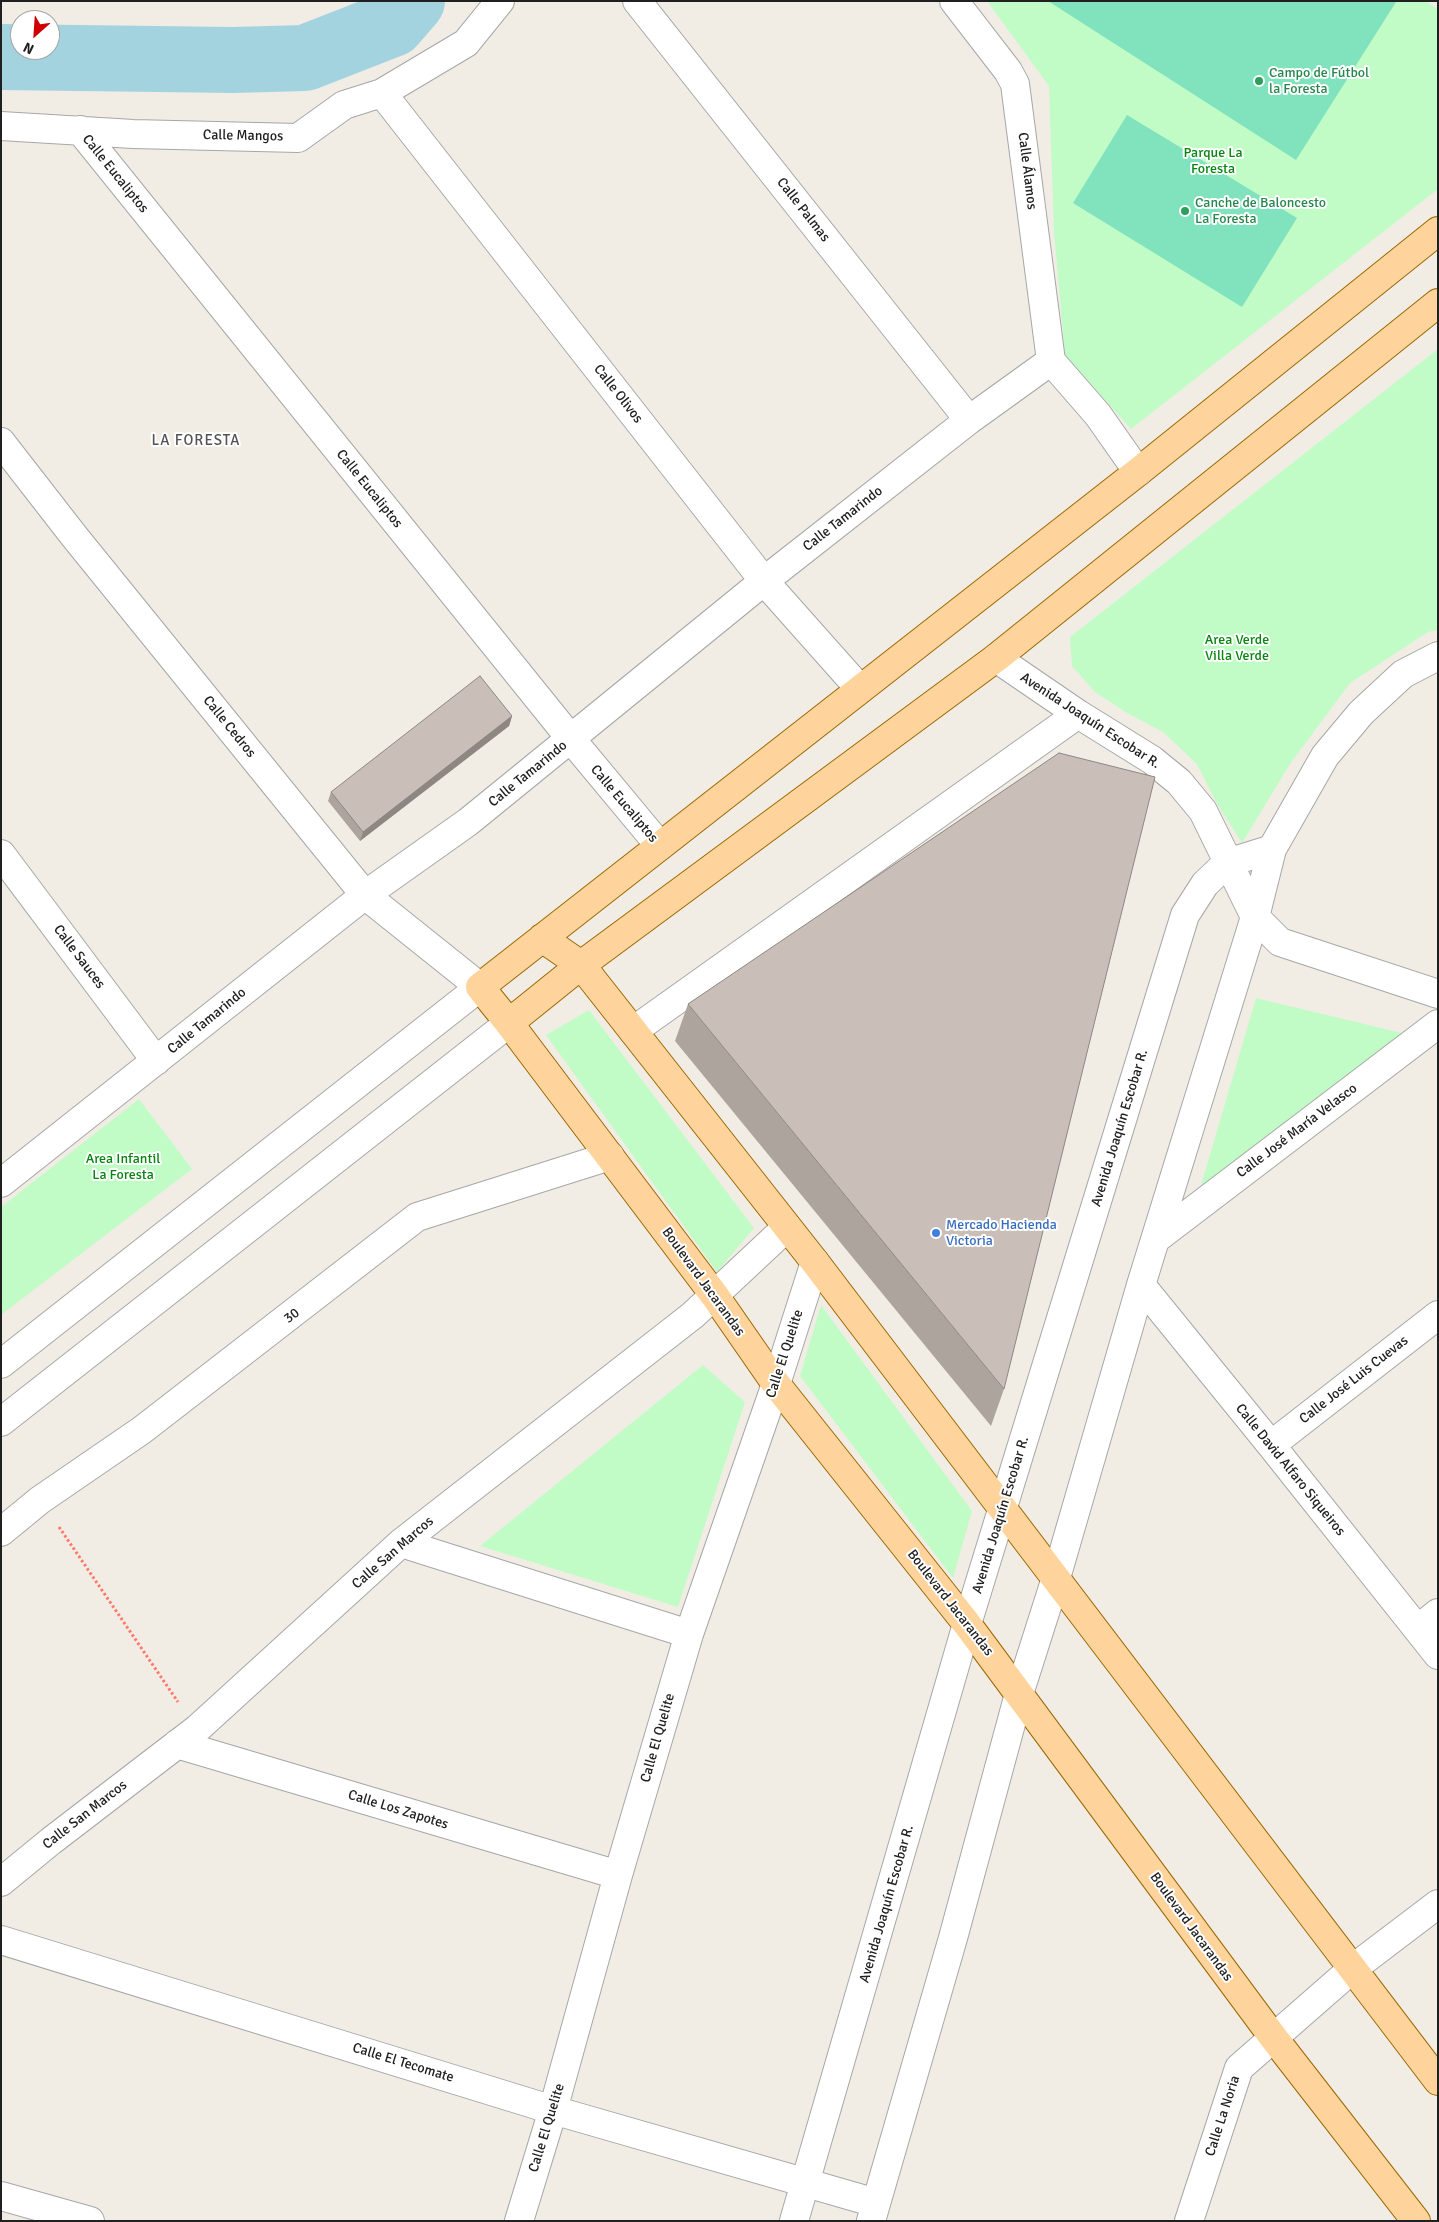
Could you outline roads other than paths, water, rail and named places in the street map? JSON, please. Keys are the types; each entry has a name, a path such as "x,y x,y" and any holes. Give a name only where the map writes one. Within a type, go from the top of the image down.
{"main road":[{"path":"480,987 1138,472 1438,231"},
{"path":"510,1023 581,965 996,658 1438,302"},
{"path":"542,938 581,965 815,1262 1351,1970 1438,2081"},
{"name":"Boulevard Jacarandas","path":"480,987 510,1023 715,1296 776,1384 967,1624 1272,2037 1416,2221"}],"street":[{"name":"Calle Mangos","path":"1,126 133,134 298,138 344,105 382,94 466,43 500,1"},
{"name":"Calle Palmas","path":"637,1 969,420"},
{"name":"Calle Álamos","path":"954,1 1008,70 1015,84 1051,360"},
{"name":"Calle Olivos","path":"382,94 764,581 860,689"},
{"name":"Calle Eucaliptos","path":"80,130 571,739 660,846"},
{"name":"Calle Tamarindo","path":"1,1183 365,895 468,822 764,581 969,420 1051,360"},
{"path":"1051,360 1098,415 1138,472"},
{"name":"Calle Cedros","path":"1,442 74,536 365,895 480,987"},
{"path":"806,2183 874,2212 953,1938 1019,1694 1056,1578 1140,1286 1157,1238 1255,917 1272,850 1325,756 1355,720 1402,674 1438,656"},
{"name":"Avenida Joaquín Escobar R.","path":"996,658 1078,714 1152,760 1179,782 1203,811 1255,917 1280,942 1438,994"},
{"path":"633,1031 1078,714"},
{"name":"Avenida Joaquín Escobar R.","path":"794,2221 967,1624 1185,915 1205,884 1227,863 1272,850"},
{"name":"Calle Sauces","path":"1,854 156,1061"},
{"path":"1,1364 480,987"},
{"path":"1,1422 510,1023"},
{"name":"Calle José María Velasco","path":"1157,1238 1438,1024"},
{"name":"30","path":"1,1532 40,1500 142,1430 417,1217 610,1156"},
{"name":"Calle San Marcos","path":"1,1882 187,1736 400,1543 694,1315 787,1227"},
{"name":"Calle El Quelite","path":"519,2221 553,2110 618,1875 689,1634 776,1384 815,1262"},
{"name":"Calle David Alfaro Siqueiros","path":"1140,1286 1271,1445 1428,1621 1438,1655"},
{"name":"Calle José Luis Cuevas","path":"1271,1445 1438,1315"},
{"path":"400,1543 689,1634"},
{"name":"Calle Los Zapotes","path":"187,1736 618,1875"},
{"name":"Calle La Noria","path":"1189,2221 1239,2068 1272,2037 1351,1970 1438,1904"},
{"name":"Calle El Tecomate","path":"1,1940 553,2110 806,2183"},
{"path":"1,2196 90,2221"}],"waterway":[{"path":"1,57 233,60 305,58 392,24 412,1"}],"place":[{"name":"Campo de Fútbol la Foresta","path":"1259,81"},
{"name":"Canche de Baloncesto La Foresta","path":"1185,211"},
{"name":"Mercado Hacienda Victoria","path":"936,1233"}],"district":[{"name":"LA FORESTA","path":"196,441"}],"park label":[{"name":"Parque La Foresta","path":"1213,162"},
{"name":"Area Verde Villa Verde","path":"1237,648"},
{"name":"Area Infantil La Foresta","path":"123,1168"}]}
